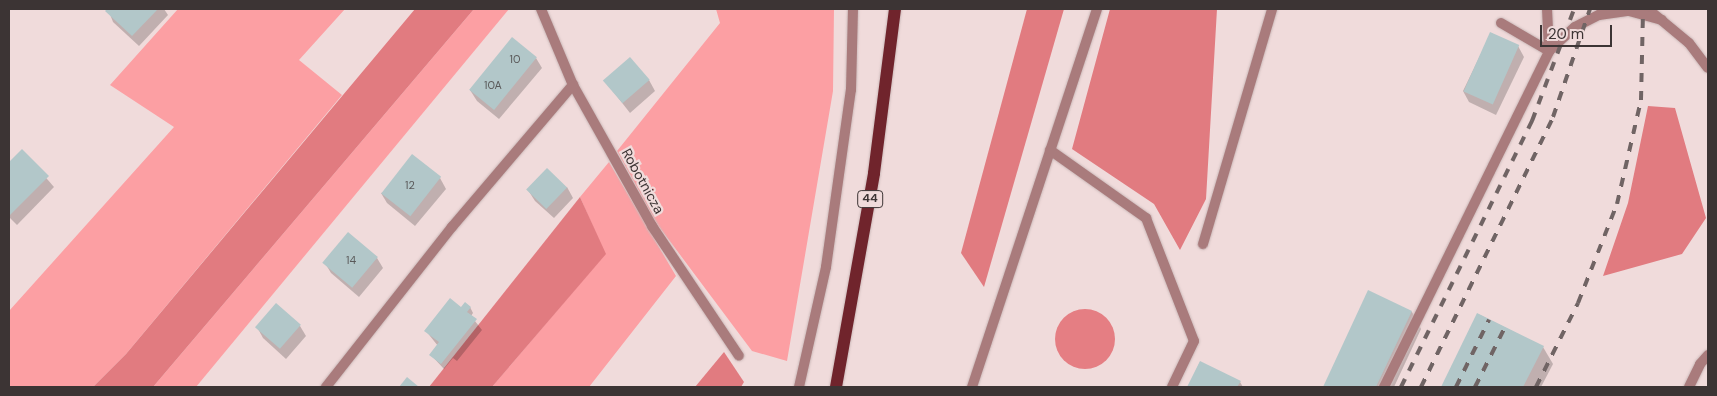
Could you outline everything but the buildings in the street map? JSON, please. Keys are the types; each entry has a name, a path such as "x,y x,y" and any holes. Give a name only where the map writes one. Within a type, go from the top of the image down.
{"main road":[{"name":"44","path":"836,387 874,173 895,9"}],"street":[{"name":"Robotnicza","path":"541,9 573,85 652,226 739,356"},
{"path":"799,387 826,267 850,90 853,9"},
{"path":"972,387 1097,9"},
{"path":"1203,244 1272,9"},
{"path":"1547,9 1549,51"},
{"path":"1648,9 1690,43 1708,68"},
{"path":"1384,387 1549,51 1576,27 1599,15 1629,11 1662,20"},
{"path":"1501,23 1549,51"},
{"path":"326,387 452,227 573,85"},
{"path":"1050,150 1146,218 1194,340 1172,387"},
{"path":"1689,387 1700,364 1708,356"}],"shaded area":[{"path":"178,9 345,9 299,60 342,95 126,354 93,387 9,387 9,311 174,127 110,85"},
{"path":"415,9 474,9 153,387 93,387 126,354"},
{"path":"474,9 509,9 196,387 153,387"},
{"path":"716,9 834,9 833,91 787,361 752,351 657,224 617,151 720,23"},
{"path":"1027,9 1064,9 984,287 961,253"},
{"path":"1110,9 1217,9 1206,199 1180,250 1154,204 1072,149"},
{"path":"1648,106 1675,108 1706,218 1682,254 1603,276 1628,203"},
{"path":"609,162 676,276 589,387 492,387 605,254 580,197"},
{"path":"580,197 606,254 492,387 429,387"},
{"path":"1085,309 1102,314 1110,322 1115,339 1110,356 1102,364 1085,369 1068,364 1060,356 1055,339 1060,322 1068,314"},
{"path":"724,352 744,382 741,387 695,387"}],"railway":[{"path":"1401,387 1532,121 1574,9"},
{"path":"1421,387 1553,117 1590,9"},
{"path":"1536,387 1578,303 1617,204 1641,100 1643,9"},
{"path":"1456,387 1489,320"},
{"path":"1475,387 1505,327"}]}
